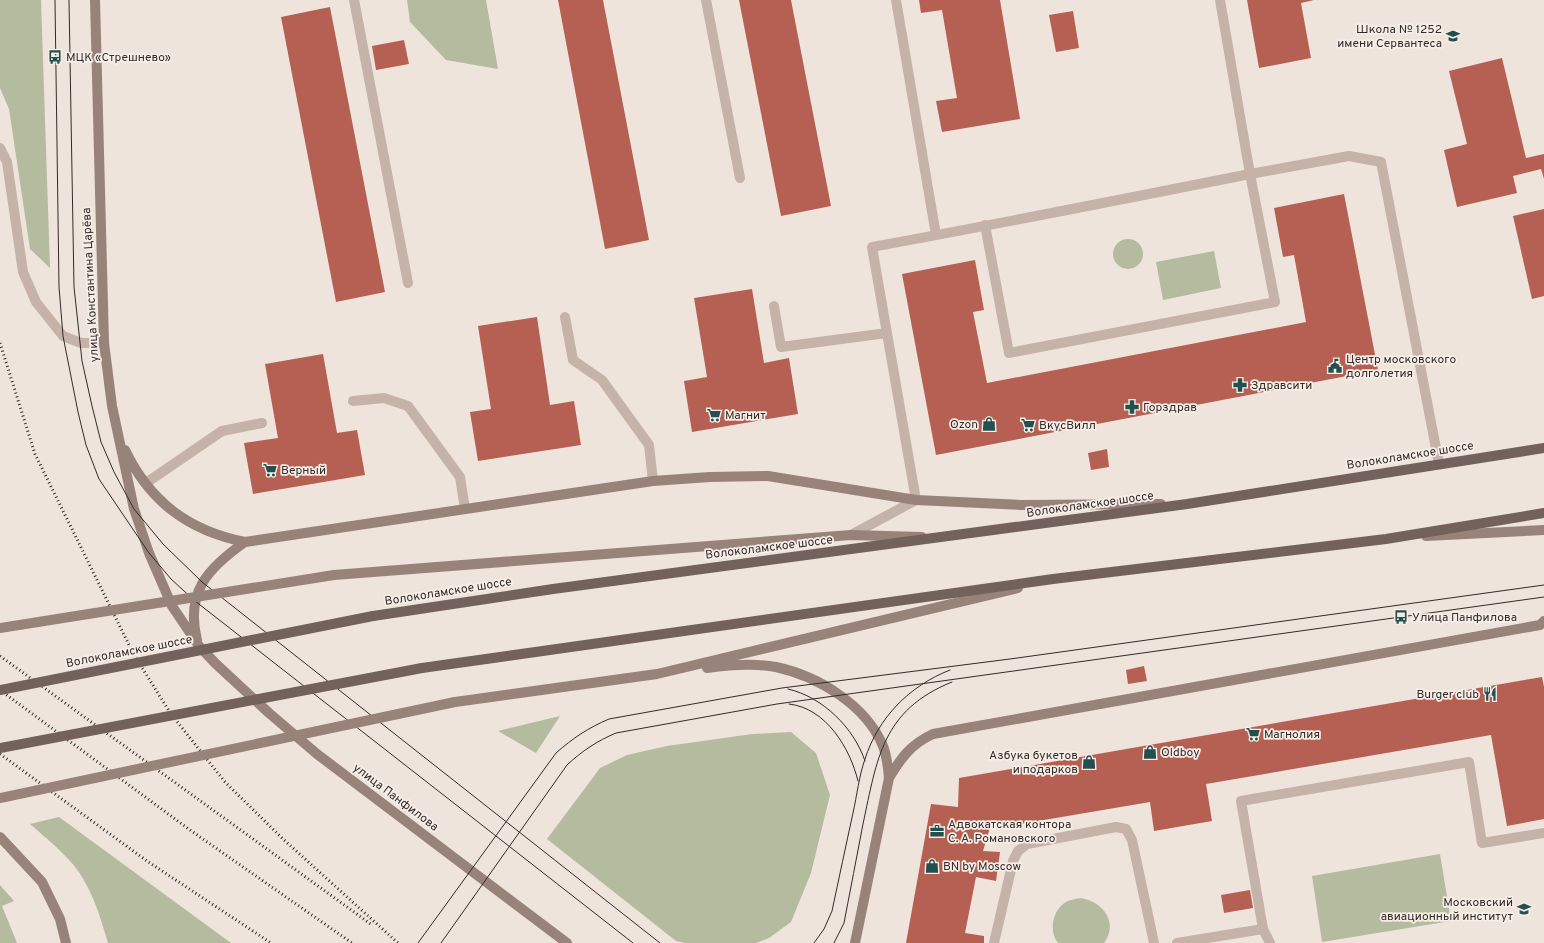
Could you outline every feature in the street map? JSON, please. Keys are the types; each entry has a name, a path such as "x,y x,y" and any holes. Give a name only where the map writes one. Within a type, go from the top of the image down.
{"main road":[{"name":"Волоколамское шоссе","path":"0,690 373,616 553,589 1187,504 1544,446"},
{"path":"0,748 422,668 1052,579 1386,538 1544,513"}],"street":[{"name":"улица Константина Царёва","path":"95,0 104,343 112,406 134,509 148,553 172,606 199,646 215,663"},
{"path":"354,0 408,283"},
{"path":"706,0 740,178"},
{"path":"896,0 936,235"},
{"path":"985,226 1009,353 1275,302 1250,174 1220,0"},
{"path":"0,148 6,162 23,272 36,302 63,336 81,343 104,343"},
{"path":"916,500 872,247 1349,156 1381,162 1438,464"},
{"path":"774,306 781,347 887,333"},
{"path":"564,317 573,360 602,380 649,445 653,481"},
{"path":"353,401 384,398 408,406 460,477 465,509"},
{"path":"146,483 222,431 262,423"},
{"path":"119,438 132,464 166,506 186,521 222,538 245,542 653,481 710,477 768,476 916,500 1021,505 1187,504"},
{"path":"851,535 916,500"},
{"path":"1386,538 1544,530"},
{"path":"0,628 334,576 851,535 946,537"},
{"path":"199,646 193,617 195,601 202,582 210,571 226,555 245,542"},
{"path":"657,674 1052,579"},
{"path":"889,778 902,757 911,747 922,739 933,734 1543,625"},
{"name":"улица Панфилова","path":"215,663 268,713 317,754 567,943"},
{"path":"0,798 455,702 730,665 776,667 821,683 850,703 876,732 887,757 889,778 855,942"},
{"path":"1270,943 1263,929 1241,801 1469,762 1482,843 1544,833"},
{"path":"994,943 1012,861 1018,851 1027,844 1116,828 1126,829 1132,840 1154,943"},
{"path":"0,837 42,882 60,919 66,943"},
{"path":"1177,943 1263,929"}],"green space":[{"path":"0,0 41,0 50,268 30,249 9,109 0,88"},
{"path":"407,0 486,0 498,69 446,60 410,22"},
{"path":"1128,239 1138,244 1143,254 1138,264 1128,269 1118,264 1113,254 1118,244"},
{"path":"1214,251 1221,288 1163,300 1156,262"},
{"path":"560,716 536,753 498,731"},
{"path":"791,732 816,753 830,795 811,873 791,922 769,938 756,943 685,943 676,941 547,839 600,768 627,755 667,746 752,734"},
{"path":"59,817 231,943 108,943 94,901 78,870 58,849 30,824"},
{"path":"1440,854 1451,921 1322,942 1312,876"},
{"path":"0,885 14,901 2,906 17,943 0,943"},
{"path":"1081,898 1096,904 1102,908 1106,914 1110,928 1104,943 1058,943 1053,934 1053,923 1056,912 1063,904"}],"building":[{"path":"558,0 603,0 649,240 605,249"},
{"path":"739,0 791,0 831,206 781,216"},
{"path":"919,0 1000,0 1020,119 942,132 936,101 957,98 942,10 921,13"},
{"path":"1247,0 1314,0 1301,3 1311,58 1259,68"},
{"path":"330,7 385,292 336,302 281,17"},
{"path":"1073,11 1079,48 1056,52 1049,15"},
{"path":"404,40 409,64 376,70 372,46"},
{"path":"1502,58 1526,158 1544,154 1544,179 1541,169 1513,176 1517,193 1457,207 1444,150 1467,144 1449,71"},
{"path":"1344,194 1378,370 936,455 902,274 975,260 984,310 973,312 987,383 1306,322 1294,255 1283,257 1274,208"},
{"path":"1544,209 1544,296 1532,299 1513,216"},
{"path":"752,289 764,363 789,358 798,414 692,432 684,381 707,377 694,298"},
{"path":"537,317 550,405 574,401 581,445 478,461 470,412 491,409 478,326"},
{"path":"323,354 337,433 357,430 365,475 253,494 244,443 278,438 265,364"},
{"path":"1107,449 1109,467 1091,470 1088,453"},
{"path":"1144,666 1147,681 1128,684 1126,670"},
{"path":"1542,677 1544,687 1544,819 1507,826 1491,735 1206,784 1212,821 1154,831 1150,802 1008,826 992,821 983,851 1000,852 996,881 976,877 965,933 984,936 984,943 906,943 931,804 958,807 959,778"},
{"path":"1250,890 1253,908 1224,913 1221,895"}],"tram line":[{"path":"55,0 59,287 63,336 86,445 99,479 149,553 171,579 195,601 633,943"},
{"path":"69,0 74,287 82,361 101,442 114,472 134,509 163,544 202,582 660,943"},
{"path":"418,943 556,753 581,734 609,719 782,688 1010,659 1544,585"},
{"path":"441,943 567,765 578,755 602,739 616,733 777,704 1544,597"},
{"path":"814,943 824,929 832,911 861,772 871,744 878,730 897,705 921,685 950,670"},
{"path":"834,943 844,923 873,778 886,739 897,722 911,707 929,693 952,682"},
{"path":"788,689 813,699 836,716 853,737 865,761"},
{"path":"789,704 802,707 825,721 842,743 849,756 858,781"}],"railway":[{"path":"0,343 35,454 134,655 171,714 225,782 283,839 398,943"},
{"path":"0,656 372,925"},
{"path":"0,690 190,830 352,943"},
{"path":"0,754 147,861 271,943"}],"place":[{"name":"Школа № 1252 имени Сервантеса","path":"1453,36"},
{"name":"МЦК «Стрешнево»","path":"55,57"},
{"name":"Центр московского долголетия","path":"1335,366"},
{"name":"Здравсити","path":"1240,385"},
{"name":"Горздрав","path":"1132,407"},
{"name":"Магнит","path":"714,415"},
{"name":"Ozon","path":"989,424"},
{"name":"ВкусВилл","path":"1028,425"},
{"name":"Верный","path":"270,470"},
{"name":"Улица Панфилова","path":"1401,617"},
{"name":"Burger club","path":"1490,694"},
{"name":"Магнолия","path":"1253,734"},
{"name":"Oldboy","path":"1150,752"},
{"name":"Азбука букетов и подарков","path":"1089,762"},
{"name":"Адвокатская контора С. А. Романовского","path":"937,831"},
{"name":"BN by Moscow","path":"932,866"},
{"name":"Московский авиационный институт","path":"1524,909"}]}
